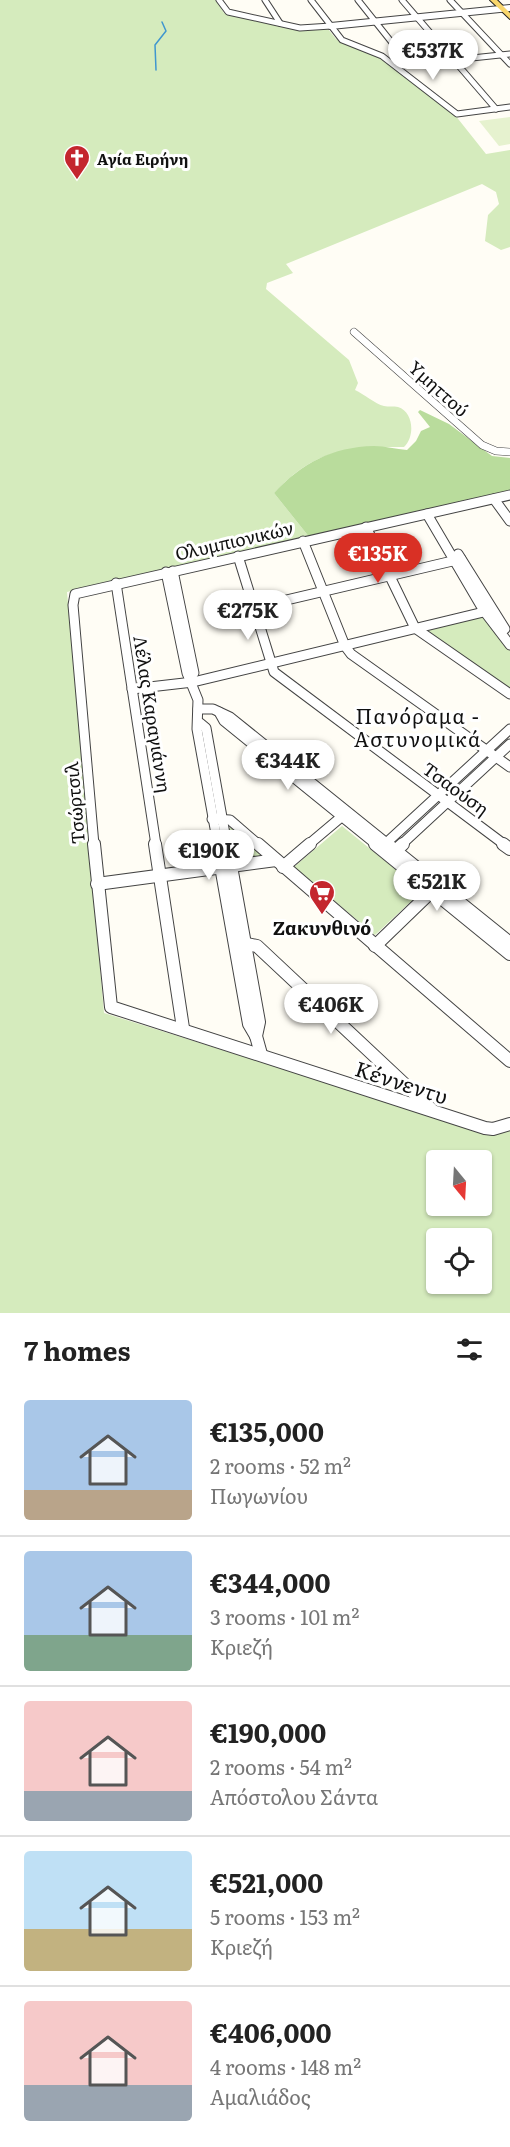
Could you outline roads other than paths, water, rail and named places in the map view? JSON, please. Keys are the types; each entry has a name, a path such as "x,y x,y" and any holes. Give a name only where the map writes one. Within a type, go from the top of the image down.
{"main road":[{"path":"493,0 508,10"},
{"path":"500,0 508,10"}],"street":[{"path":"219,0 227,12 303,28 508,10"},
{"path":"266,0 280,23"},
{"path":"311,0 342,40 382,56 457,114 510,107"},
{"path":"358,0 409,64"},
{"path":"402,0 496,109"},
{"path":"450,0 510,64"},
{"path":"396,66 510,54"},
{"path":"382,56 401,55"},
{"name":"Υμηττού","path":"354,332 482,446 496,451 510,452"},
{"name":"Ολυμπιονικών","path":"73,597 81,592 116,583 510,495"},
{"path":"494,499 510,521"},
{"path":"430,513 510,645"},
{"path":"366,527 415,628 510,694"},
{"path":"303,541 345,646 351,654 510,767"},
{"path":"238,556 269,665"},
{"path":"252,608 458,560"},
{"path":"170,572 187,673 192,680 198,709 200,723 197,729 218,818 240,943 249,1024 256,1036 261,1054"},
{"name":"Λέλας Καραγιάννη","path":"116,583 183,1028"},
{"name":"Τσώρτσιλ","path":"73,597 97,884 111,1006"},
{"path":"132,689 269,665 488,611"},
{"path":"488,611 510,635"},
{"name":"Τσαούση","path":"269,665 282,680 510,849"},
{"path":"198,709 207,708 230,717 345,814 510,943"},
{"path":"384,845 510,729"},
{"path":"394,853 510,744"},
{"path":"97,884 226,867 280,863 345,814"},
{"path":"218,818 280,863 510,1061"},
{"path":"394,853 433,890 510,954"},
{"path":"375,946 433,890"},
{"path":"240,943 257,946 432,1111"},
{"name":"Κέννεντυ","path":"111,1006 492,1129 510,1124"}],"waterway":[{"path":"156,70 155,45 166,31 162,22"}],"place":[{"name":"Αγία Ειρήνη","path":"77,181"},
{"name":"Ζακυνθινό","path":"322,916"}],"district":[{"name":"Πανόραμα - Αστυνομικά","path":"418,726"}]}
